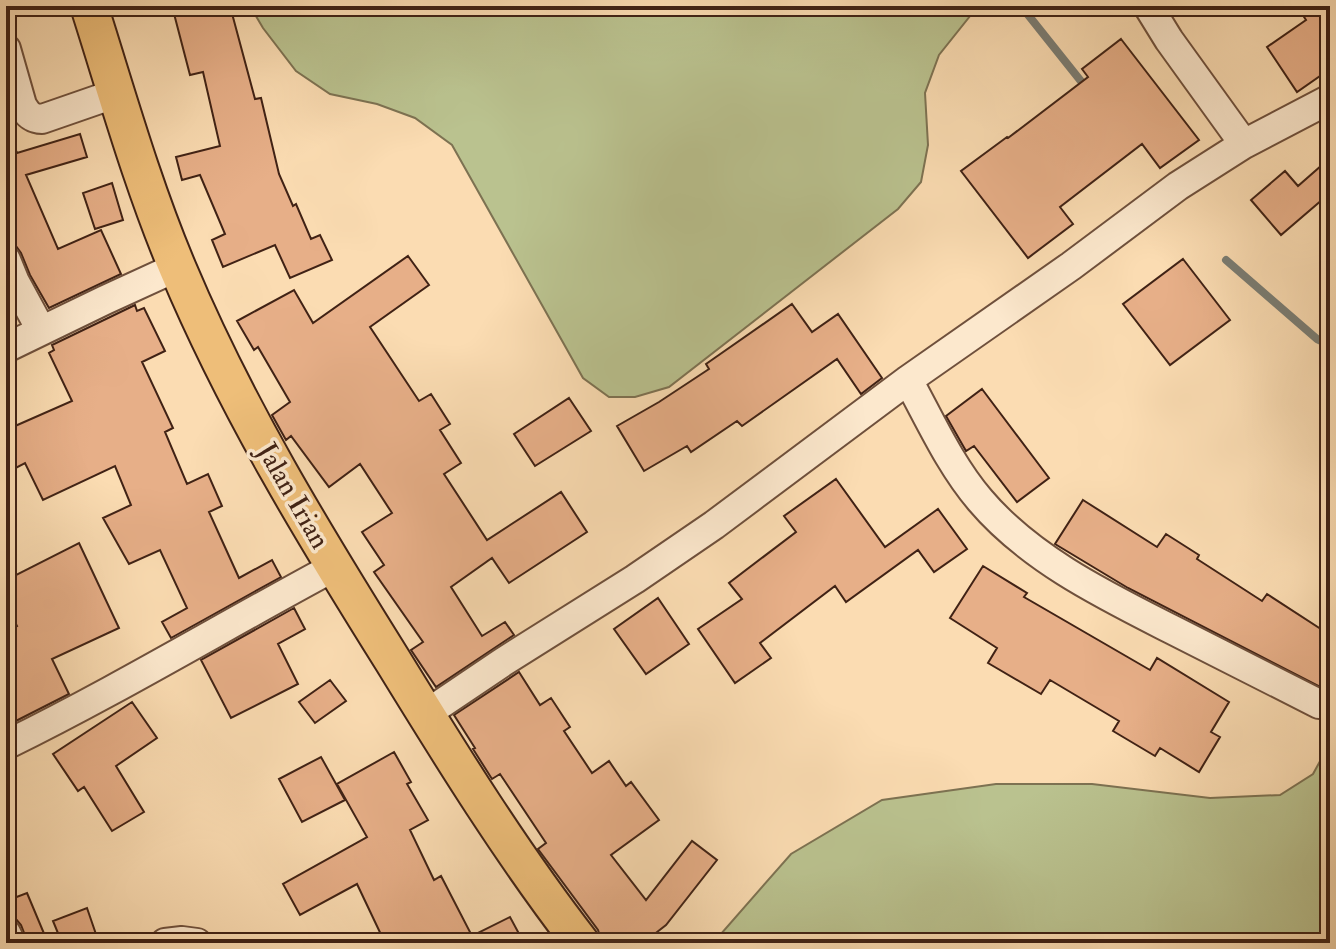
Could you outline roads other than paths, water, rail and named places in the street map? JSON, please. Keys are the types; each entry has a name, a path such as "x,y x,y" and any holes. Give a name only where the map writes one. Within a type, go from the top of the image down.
{"main road":[{"name":"Jalan Irian","path":"89,6 138,160 177,267 255,430 334,567 426,714 539,889 581,943"}],"street":[{"path":"1148,6 1244,144"},
{"path":"6,49 22,105 34,118 42,119 117,93"},
{"path":"426,714 714,525 908,380 1071,266 1178,186 1244,144 1330,99"},
{"path":"6,260 41,330"},
{"path":"6,348 177,267"},
{"path":"908,380 952,460 979,499 1005,526 1059,567 1119,603 1319,704"},
{"path":"6,745 80,708 334,567"},
{"path":"6,933 11,943"},
{"path":"165,943 197,943"}],"waterway":[{"path":"1021,6 1088,90"},
{"path":"1226,260 1317,339 1330,345"}]}
